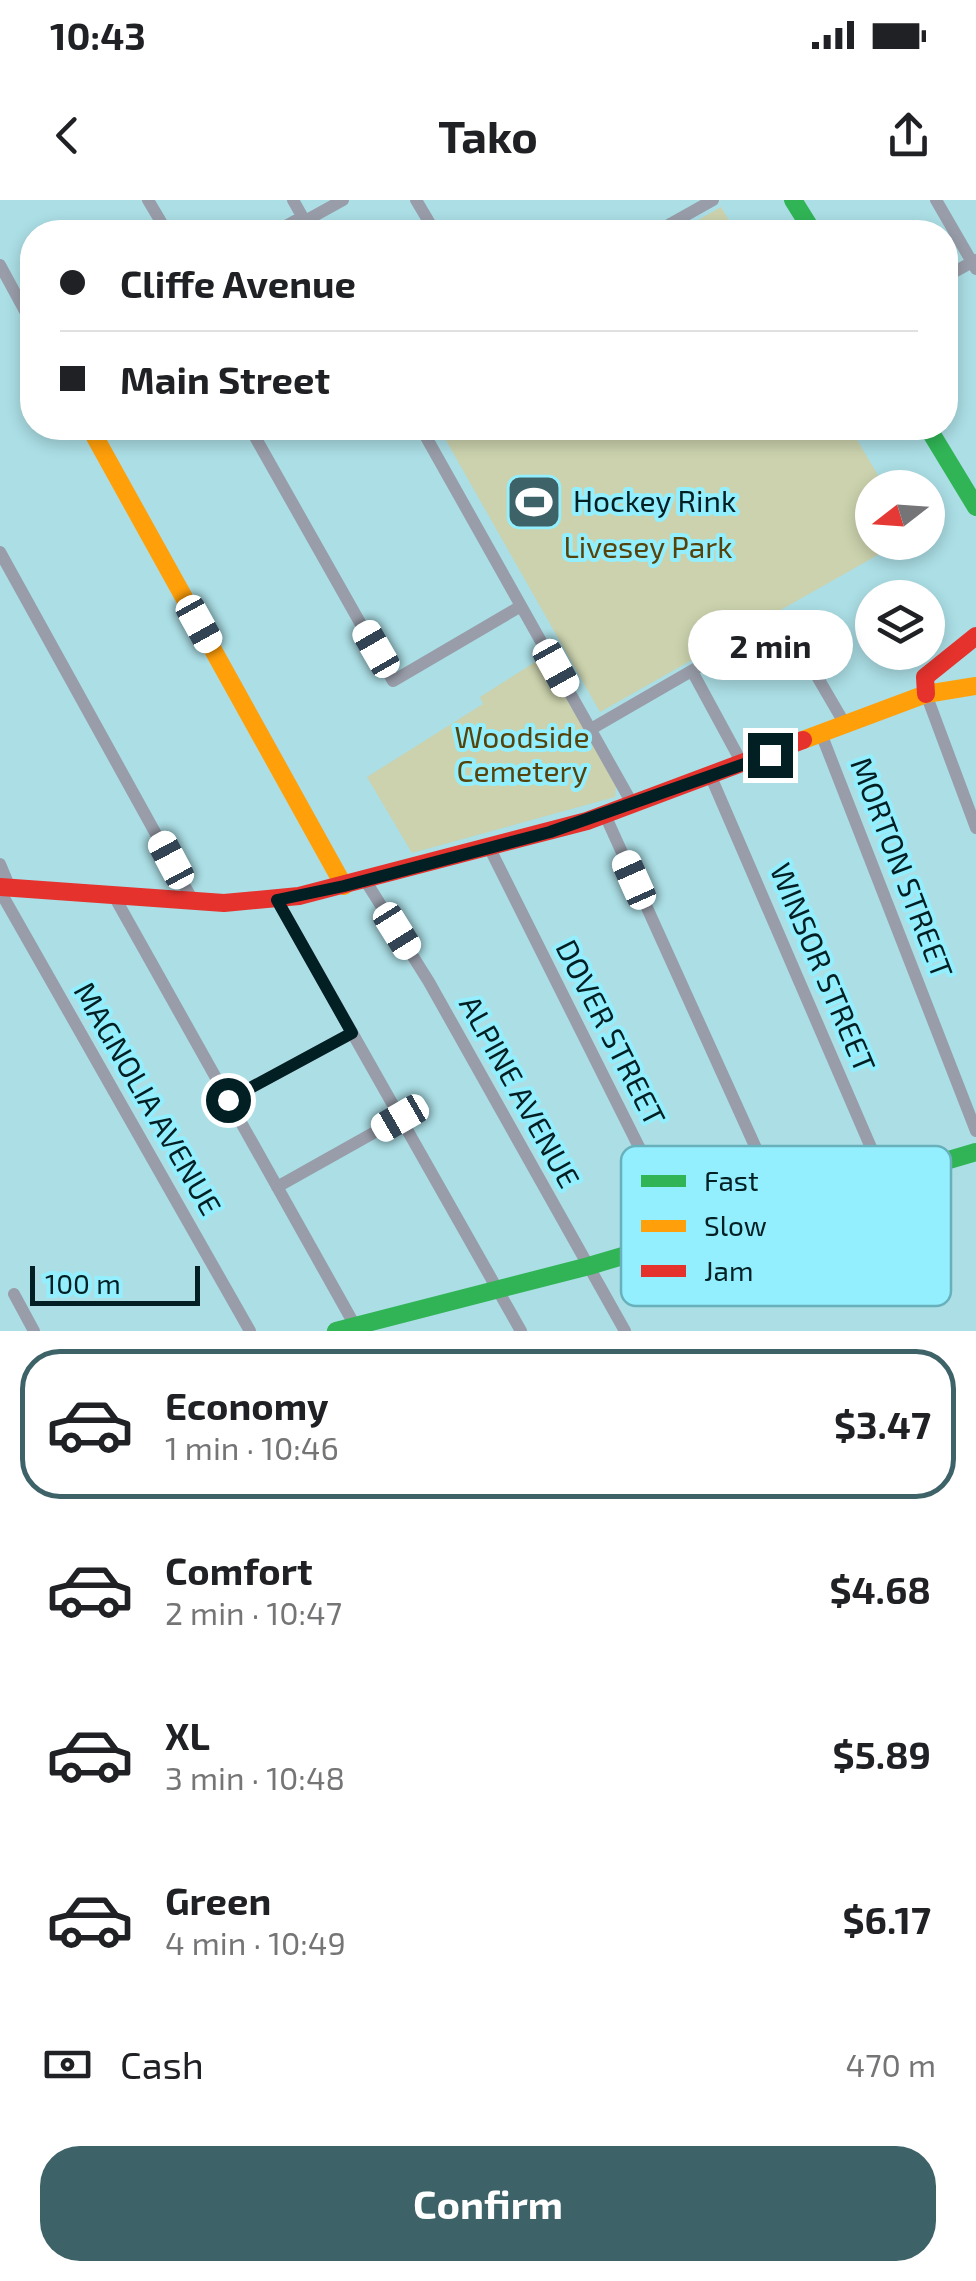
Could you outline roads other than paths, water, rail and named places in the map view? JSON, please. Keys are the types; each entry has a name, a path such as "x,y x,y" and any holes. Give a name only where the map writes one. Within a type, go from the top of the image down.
{"main road":[{"path":"97,440 344,886"},
{"path":"935,440 976,507"},
{"path":"926,694 925,677 976,636"},
{"path":"3,888 192,901 277,900 344,886 605,815 926,694 976,686"},
{"path":"951,1160 976,1152"},
{"path":"336,1331 357,1329 621,1257"}],"street":[{"path":"312,220 343,200"},
{"path":"677,220 713,200"},
{"path":"958,236 975,264"},
{"path":"0,265 20,302"},
{"path":"257,440 393,681 521,606"},
{"path":"428,440 634,805"},
{"path":"0,552 192,901"},
{"name":"MORTON STREET","path":"692,671 783,618 846,726"},
{"path":"591,729 692,671 743,765"},
{"path":"926,694 976,828"},
{"name":"MORTON STREET","path":"822,736 976,1132"},
{"name":"WINSOR STREET","path":"711,776 870,1146"},
{"path":"605,815 755,1146"},
{"name":"DOVER STREET","path":"490,848 639,1146"},
{"name":"MAGNOLIA AVENUE","path":"0,864 3,888 250,1331"},
{"name":"ALPINE AVENUE","path":"365,880 429,982 625,1331"},
{"path":"114,896 357,1329"},
{"path":"277,900 521,1331"},
{"path":"228,1100 352,1033"},
{"path":"277,1187 400,1118"},
{"path":"14,1294 34,1331"}],"place":[{"name":"Hockey Rink","path":"534,502"}],"park label":[{"name":"Livesey Park","path":"648,548"},
{"name":"Woodside Cemetery","path":"522,755"}]}
